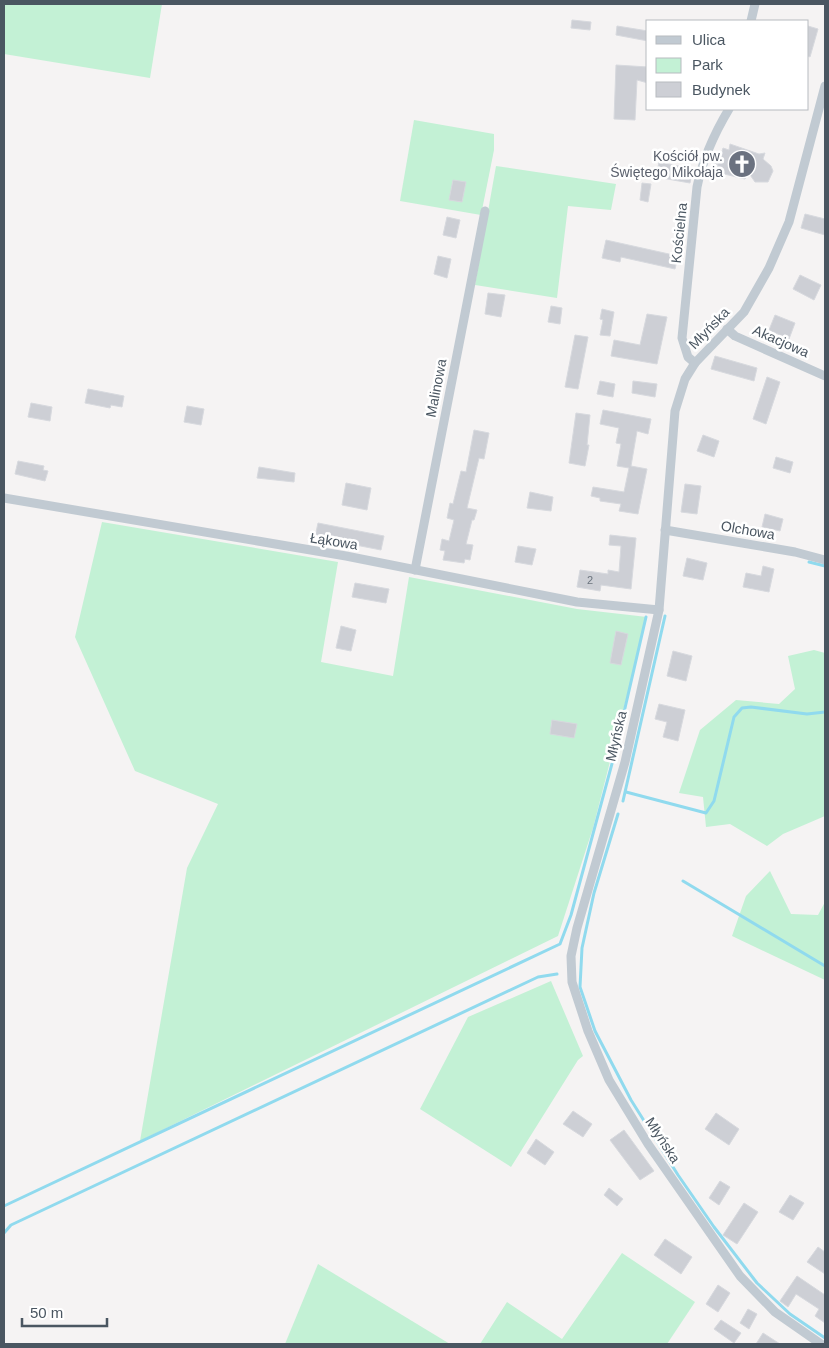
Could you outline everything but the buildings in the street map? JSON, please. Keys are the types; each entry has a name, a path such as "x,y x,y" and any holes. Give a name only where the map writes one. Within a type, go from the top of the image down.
{"street":[{"path":"752,20 755,4"},
{"name":"Młyńska","path":"821,1344 775,1312 740,1276 648,1144 609,1080 588,1032 572,982 572,956 577,928 625,762 659,610 675,411 685,379 695,363 744,312 769,268 789,222 825,86"},
{"name":"Kościelna","path":"695,363 688,357 682,338 697,187 700,170 711,140 728,110"},
{"name":"Malinowa","path":"415,570 485,211"},
{"name":"Akacjowa","path":"727,329 735,336 825,376"},
{"name":"Łąkowa","path":"4,498 346,556 576,602 659,610"},
{"name":"Olchowa","path":"665,530 787,551 825,560"}],"green space":[{"path":"4,4 162,4 150,78 4,54"},
{"path":"414,120 494,134 494,150 481,215 400,201"},
{"path":"496,166 616,184 611,210 568,206 557,298 475,285"},
{"path":"102,522 338,562 321,662 393,676 409,577 577,609 647,617 593,828 558,936 140,1141 187,868 218,804 135,771 75,637"},
{"path":"814,650 825,653 825,816 783,834 767,846 730,824 706,827 703,797 679,793 700,730 736,700 779,704 795,689 788,656"},
{"path":"770,871 791,914 818,915 825,902 825,980 732,936 746,896"},
{"path":"551,981 583,1056 578,1060 511,1167 420,1109 468,1017"},
{"path":"622,1253 695,1302 667,1344 480,1344 507,1302 562,1339"},
{"path":"318,1264 450,1344 285,1344"}],"waterway":[{"path":"809,562 825,566"},
{"path":"623,801 665,616"},
{"path":"4,1206 560,944 571,915 613,760 646,617"},
{"path":"626,792 706,813 714,801 734,717 742,708 751,707 807,714 825,712"},
{"path":"618,814 594,893 582,948 580,987 595,1031 631,1100 678,1175 714,1227 757,1283 790,1314 825,1338"},
{"path":"683,881 825,966"},
{"path":"4,1233 11,1225 538,977 557,974"}],"place":[{"name":"Kościół pw. Świętego Mikołaja","path":"742,164"}]}
